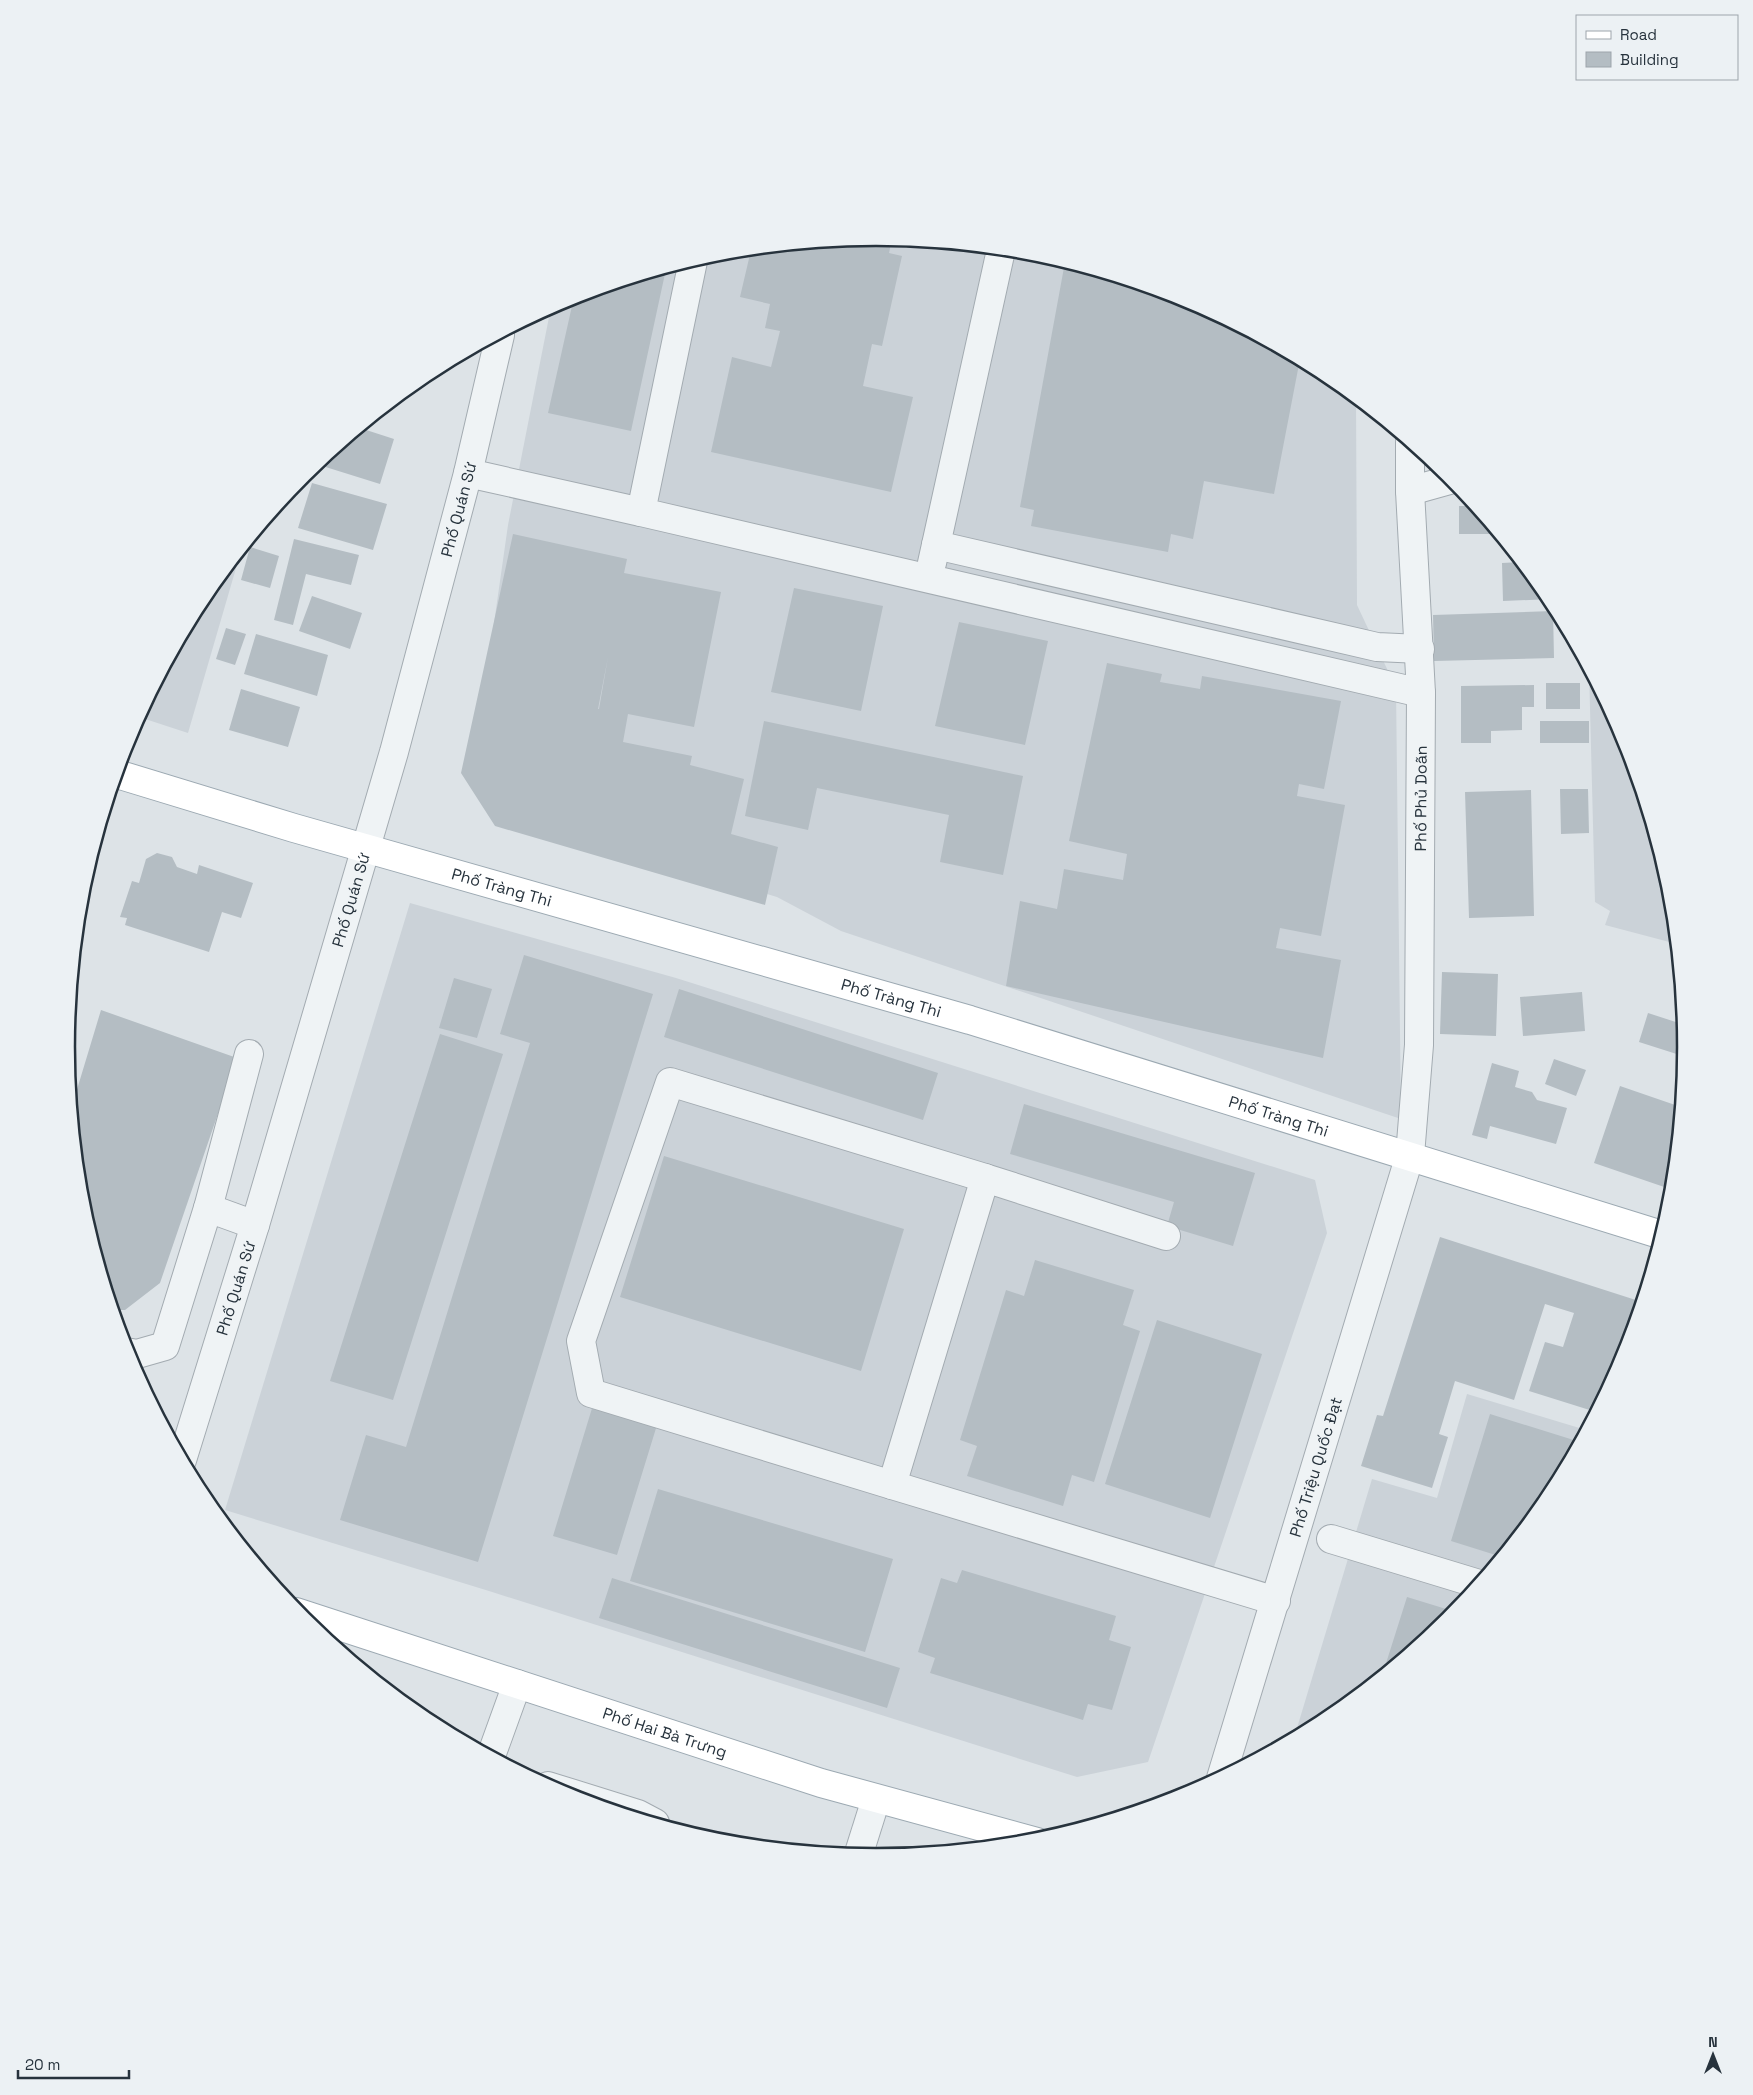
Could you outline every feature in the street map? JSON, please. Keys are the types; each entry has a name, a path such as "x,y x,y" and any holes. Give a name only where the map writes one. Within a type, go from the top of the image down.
{"main road":[{"name":"Phố Tràng Thi","path":"123,776 970,1020 1410,1155 1656,1233"},
{"name":"Phố Hai Bà Trưng","path":"317,1621 876,1799 1017,1837"}],"street":[{"path":"928,580 1000,256"},
{"path":"640,512 692,268"},
{"name":"Phố Quán Sứ","path":"184,1452 254,1225 394,752 468,473 499,341"},
{"name":"Phố Phủ Doãn","path":"1410,450 1410,491 1421,693 1419,1045 1410,1155"},
{"path":"468,473 1421,693"},
{"path":"1410,491 1444,482"},
{"path":"936,545 1377,647 1420,649"},
{"path":"136,1354 165,1346 208,1208 249,1054"},
{"path":"1166,1236 985,1178 670,1082 581,1341 591,1393 1276,1601"},
{"name":"Phố Triệu Quốc Đạt","path":"1224,1769 1410,1155"},
{"path":"892,1485 985,1178"},
{"path":"208,1208 254,1225"},
{"path":"1331,1539 1473,1582"},
{"path":"493,1751 517,1684"},
{"path":"860,1848 876,1799"}],"shaded area":[{"path":"876,246 929,248 1033,261 1084,273 1183,307 1277,353 1322,381 1356,406 1357,605 1396,688 1401,1119 841,931 777,897 501,816 474,763 508,525 549,317 619,289 669,273 720,261 824,248"},
{"path":"237,566 188,733 146,719 182,647 210,602"},
{"path":"1589,682 1617,741 1651,840 1663,891 1671,942 1605,925 1610,911 1595,902"},
{"path":"410,903 676,978 1315,1180 1327,1233 1148,1762 1077,1777 489,1591 225,1510"},
{"path":"1467,1394 1581,1429 1543,1493 1479,1576 1405,1650 1322,1714 1296,1730 1372,1479 1437,1498"}],"building":[{"path":"876,246 890,247 889,253 902,256 882,346 872,344 863,386 913,397 891,492 711,452 732,357 771,367 780,331 765,328 770,304 740,297 749,256 824,248"},
{"path":"1064,268 1134,289 1183,307 1231,329 1299,366 1274,494 1204,481 1193,539 1171,534 1168,552 1031,526 1034,510 1020,507"},
{"path":"665,274 631,431 548,413 572,306"},
{"path":"367,430 394,439 380,484 325,467"},
{"path":"312,483 387,504 373,550 298,528"},
{"path":"1459,506 1467,506 1491,534 1459,534"},
{"path":"513,534 627,559 624,573 721,592 694,727 628,714 623,742 692,756 690,765 744,779 731,834 778,847 765,905 495,826 461,773","holes":["608,657 599,709 598,709"]},
{"path":"294,539 359,555 351,585 306,574 293,625 274,620"},
{"path":"251,547 279,556 270,588 241,580"},
{"path":"1514,562 1541,599 1503,601 1502,563"},
{"path":"794,588 883,606 861,711 771,692"},
{"path":"312,596 362,613 350,649 299,631"},
{"path":"1549,611 1553,618 1554,658 1434,661 1433,615"},
{"path":"959,622 1048,641 1025,745 935,726"},
{"path":"226,628 246,634 235,665 216,659"},
{"path":"256,634 328,655 317,696 244,674"},
{"path":"1107,663 1162,674 1160,682 1200,689 1202,676 1341,701 1324,789 1299,784 1297,796 1345,805 1321,936 1280,928 1276,948 1341,960 1323,1058 1006,986 1020,901 1057,909 1064,869 1123,880 1127,854 1069,841"},
{"path":"1546,683 1580,683 1580,709 1546,709"},
{"path":"1534,685 1534,707 1522,707 1522,730 1491,731 1491,743 1461,743 1461,686"},
{"path":"241,689 300,707 288,747 229,730"},
{"path":"764,721 1023,776 1003,875 940,862 949,815 817,788 808,830 745,816"},
{"path":"1540,721 1589,721 1589,743 1540,743"},
{"path":"1560,789 1588,789 1589,833 1561,834"},
{"path":"1531,790 1534,916 1469,918 1465,792"},
{"path":"157,853 172,857 177,867 197,874 199,865 253,883 241,918 222,912 209,952 125,925 127,918 120,917 132,881 139,883 146,859"},
{"path":"524,955 653,994 478,1562 340,1520 366,1435 406,1447 530,1043 500,1034"},
{"path":"1442,972 1498,974 1496,1036 1440,1034"},
{"path":"454,978 492,989 477,1038 439,1028"},
{"path":"679,989 938,1073 923,1120 664,1037"},
{"path":"1582,992 1585,1031 1523,1036 1520,997"},
{"path":"101,1010 237,1058 160,1283 125,1310 120,1310 118,1305 102,1255 90,1204 82,1152 77,1091"},
{"path":"1648,1013 1677,1022 1678,1054 1639,1042"},
{"path":"440,1034 503,1054 393,1400 330,1381"},
{"path":"1554,1059 1586,1070 1576,1096 1545,1084"},
{"path":"1492,1063 1519,1071 1515,1087 1532,1092 1537,1100 1567,1108 1556,1144 1490,1126 1487,1139 1472,1135"},
{"path":"1620,1086 1676,1105 1666,1187 1594,1163"},
{"path":"1024,1104 1255,1173 1233,1246 1167,1226 1174,1202 1010,1154"},
{"path":"664,1156 904,1229 861,1371 620,1297"},
{"path":"1440,1237 1637,1300 1617,1354 1591,1410 1529,1391 1545,1342 1563,1347 1574,1313 1545,1304 1514,1400 1455,1381 1439,1434 1448,1437 1432,1488 1361,1466 1377,1415 1383,1416"},
{"path":"1035,1260 1134,1290 1123,1325 1140,1331 1094,1482 1072,1475 1063,1506 967,1476 977,1446 960,1440 1006,1290 1024,1296"},
{"path":"1157,1320 1262,1354 1210,1518 1105,1484"},
{"path":"593,1405 657,1425 617,1555 553,1536"},
{"path":"1490,1414 1575,1440 1543,1493 1496,1555 1451,1541"},
{"path":"658,1489 893,1559 865,1652 630,1581"},
{"path":"962,1570 1116,1616 1109,1640 1131,1647 1112,1710 1088,1704 1083,1720 930,1673 935,1658 918,1652 941,1578 957,1583"},
{"path":"612,1578 900,1668 887,1708 599,1618"},
{"path":"1407,1597 1447,1609 1405,1650 1385,1666"}]}
